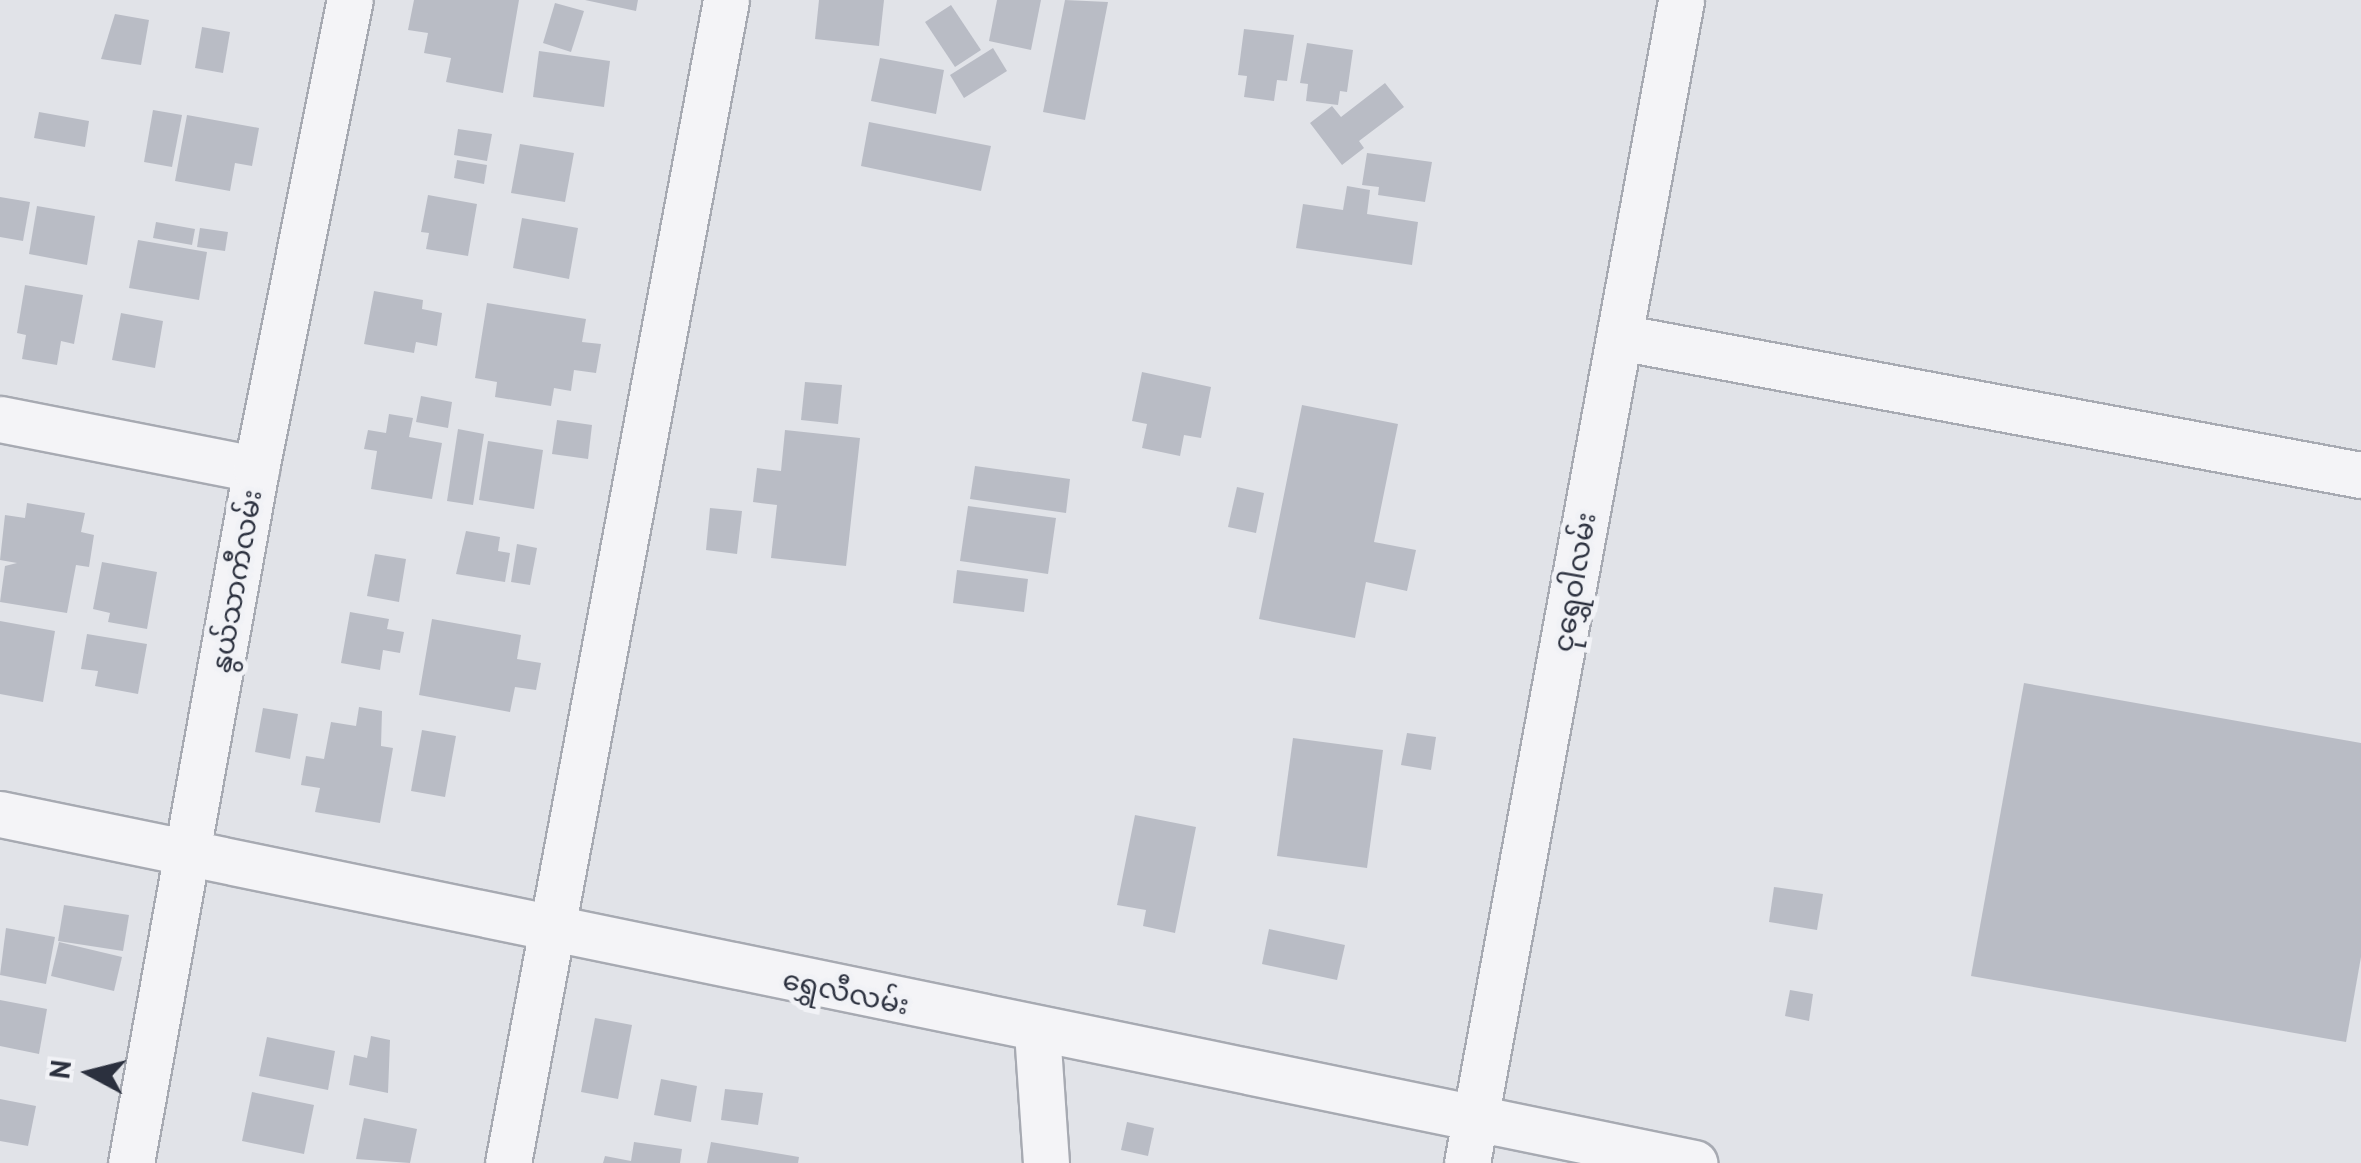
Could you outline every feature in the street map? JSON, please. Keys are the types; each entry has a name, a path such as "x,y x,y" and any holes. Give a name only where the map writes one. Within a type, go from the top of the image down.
{"street":[{"name":"နွယ်သာကီလမ်း","path":"131,1163 256,468 350,0"},
{"path":"508,1163 726,0"},
{"name":"ငုရွှေဝါလမ်း","path":"1467,1163 1681,0"},
{"path":"1619,337 2361,475"},
{"path":"0,419 256,468"},
{"name":"ရွှေလီလမ်း","path":"0,814 190,851 550,932 1694,1163"},
{"path":"1036,1031 1046,1163"}],"building":[{"path":"414,0 519,0 503,93 446,82 451,58 424,53 428,33 408,30"},
{"path":"585,0 638,0 636,11"},
{"path":"819,0 884,0 879,46 815,39"},
{"path":"997,0 1041,0 1031,50 989,41"},
{"path":"1065,0 1108,2 1085,120 1043,112"},
{"path":"555,3 584,11 571,52 543,43"},
{"path":"951,5 981,50 955,67 925,22"},
{"path":"115,14 149,20 141,65 101,59"},
{"path":"202,27 230,32 223,73 195,68"},
{"path":"1244,29 1294,35 1287,81 1277,80 1274,101 1244,97 1247,76 1238,75"},
{"path":"1307,43 1353,50 1347,92 1340,91 1338,105 1306,101 1308,84 1300,83"},
{"path":"993,48 1007,71 964,98 950,75"},
{"path":"539,51 610,61 604,107 533,97"},
{"path":"880,58 944,70 936,114 871,101"},
{"path":"1385,83 1404,107 1359,141 1364,148 1342,165 1310,123 1332,106 1341,117"},
{"path":"153,110 182,115 172,167 144,162"},
{"path":"39,112 89,121 85,147 34,138"},
{"path":"187,115 259,128 252,166 235,163 230,191 175,181"},
{"path":"869,122 991,146 981,191 861,166"},
{"path":"458,129 492,134 487,161 454,155"},
{"path":"520,144 574,153 565,202 511,193"},
{"path":"1367,153 1432,162 1425,202 1378,195 1379,187 1362,185"},
{"path":"457,160 487,165 484,184 454,178"},
{"path":"1347,186 1370,190 1367,214 1418,222 1412,265 1296,248 1303,204 1343,210"},
{"path":"428,195 477,204 468,256 426,249 429,233 421,232"},
{"path":"0,197 30,202 23,241 0,237"},
{"path":"37,206 95,216 87,265 29,254"},
{"path":"522,218 578,228 569,279 513,268"},
{"path":"156,222 195,229 192,245 153,238"},
{"path":"200,228 228,232 225,251 197,247"},
{"path":"138,240 207,252 199,300 129,288"},
{"path":"25,285 83,295 74,344 61,341 57,365 22,359 26,335 17,333"},
{"path":"374,291 423,300 422,309 442,313 437,346 416,342 414,353 364,344"},
{"path":"487,303 586,319 582,342 601,344 596,373 574,370 571,391 554,388 551,406 495,397 497,382 475,378"},
{"path":"121,313 163,321 155,368 112,360"},
{"path":"1142,372 1211,387 1201,438 1184,435 1180,456 1142,448 1147,424 1132,421"},
{"path":"805,382 842,385 838,424 801,420"},
{"path":"421,396 452,402 448,428 416,422"},
{"path":"1302,405 1398,424 1374,542 1416,550 1407,591 1366,582 1355,638 1259,619"},
{"path":"389,414 413,418 409,437 442,443 432,499 371,489 377,451 364,449 368,430 386,433"},
{"path":"557,420 592,425 588,459 552,454"},
{"path":"458,429 484,434 473,505 447,501"},
{"path":"785,430 860,438 846,566 771,558 777,505 753,502 757,468 781,471"},
{"path":"488,441 543,450 534,509 479,500"},
{"path":"975,466 1070,479 1066,513 970,499"},
{"path":"1237,487 1264,493 1256,533 1228,527"},
{"path":"27,503 85,513 81,532 94,535 89,567 76,565 67,613 0,602 5,566 17,563 0,560 5,515 25,518"},
{"path":"968,506 1056,518 1048,574 960,561"},
{"path":"710,508 742,511 737,554 706,550"},
{"path":"466,531 500,537 498,551 510,553 505,582 456,574"},
{"path":"517,544 537,548 530,585 511,582"},
{"path":"375,554 406,559 399,602 367,596"},
{"path":"102,562 157,572 147,629 108,622 110,613 93,609"},
{"path":"957,570 1028,579 1024,612 953,603"},
{"path":"350,612 389,619 387,629 404,632 400,653 383,650 380,670 341,663"},
{"path":"432,619 521,635 517,659 541,663 536,690 515,687 510,712 419,695"},
{"path":"0,621 55,631 43,702 0,694"},
{"path":"87,634 147,644 138,694 95,686 98,671 81,669"},
{"path":"2024,683 2361,743 2361,957 2346,1042 1971,976"},
{"path":"359,707 382,711 381,746 393,748 380,823 315,812 320,788 301,785 306,756 324,759 331,722 356,726"},
{"path":"263,708 298,714 290,759 255,752"},
{"path":"422,730 456,736 445,797 411,791"},
{"path":"1407,733 1436,737 1431,770 1401,765"},
{"path":"1293,738 1383,750 1367,868 1277,856"},
{"path":"1135,815 1196,827 1175,933 1143,926 1146,910 1117,905"},
{"path":"1774,887 1823,894 1817,930 1769,922"},
{"path":"64,905 129,915 123,951 58,941"},
{"path":"6,928 55,937 46,984 0,975"},
{"path":"1269,929 1345,945 1337,980 1262,964"},
{"path":"59,942 122,957 114,991 51,976"},
{"path":"1790,990 1813,994 1809,1021 1785,1016"},
{"path":"0,1000 47,1009 39,1054 0,1046"},
{"path":"595,1018 632,1025 618,1099 581,1092"},
{"path":"371,1036 390,1040 388,1093 349,1085 354,1055 367,1058"},
{"path":"267,1037 335,1051 328,1090 259,1076"},
{"path":"661,1079 697,1086 691,1122 654,1115"},
{"path":"725,1089 763,1093 758,1125 721,1120"},
{"path":"252,1092 314,1105 304,1154 242,1141"},
{"path":"0,1099 36,1106 28,1146 0,1141"},
{"path":"364,1118 417,1129 410,1163 356,1159"},
{"path":"1127,1122 1154,1128 1148,1156 1121,1150"},
{"path":"634,1142 682,1149 680,1163 603,1163 605,1156 631,1161"},
{"path":"711,1142 799,1157 798,1163 707,1163"}]}
